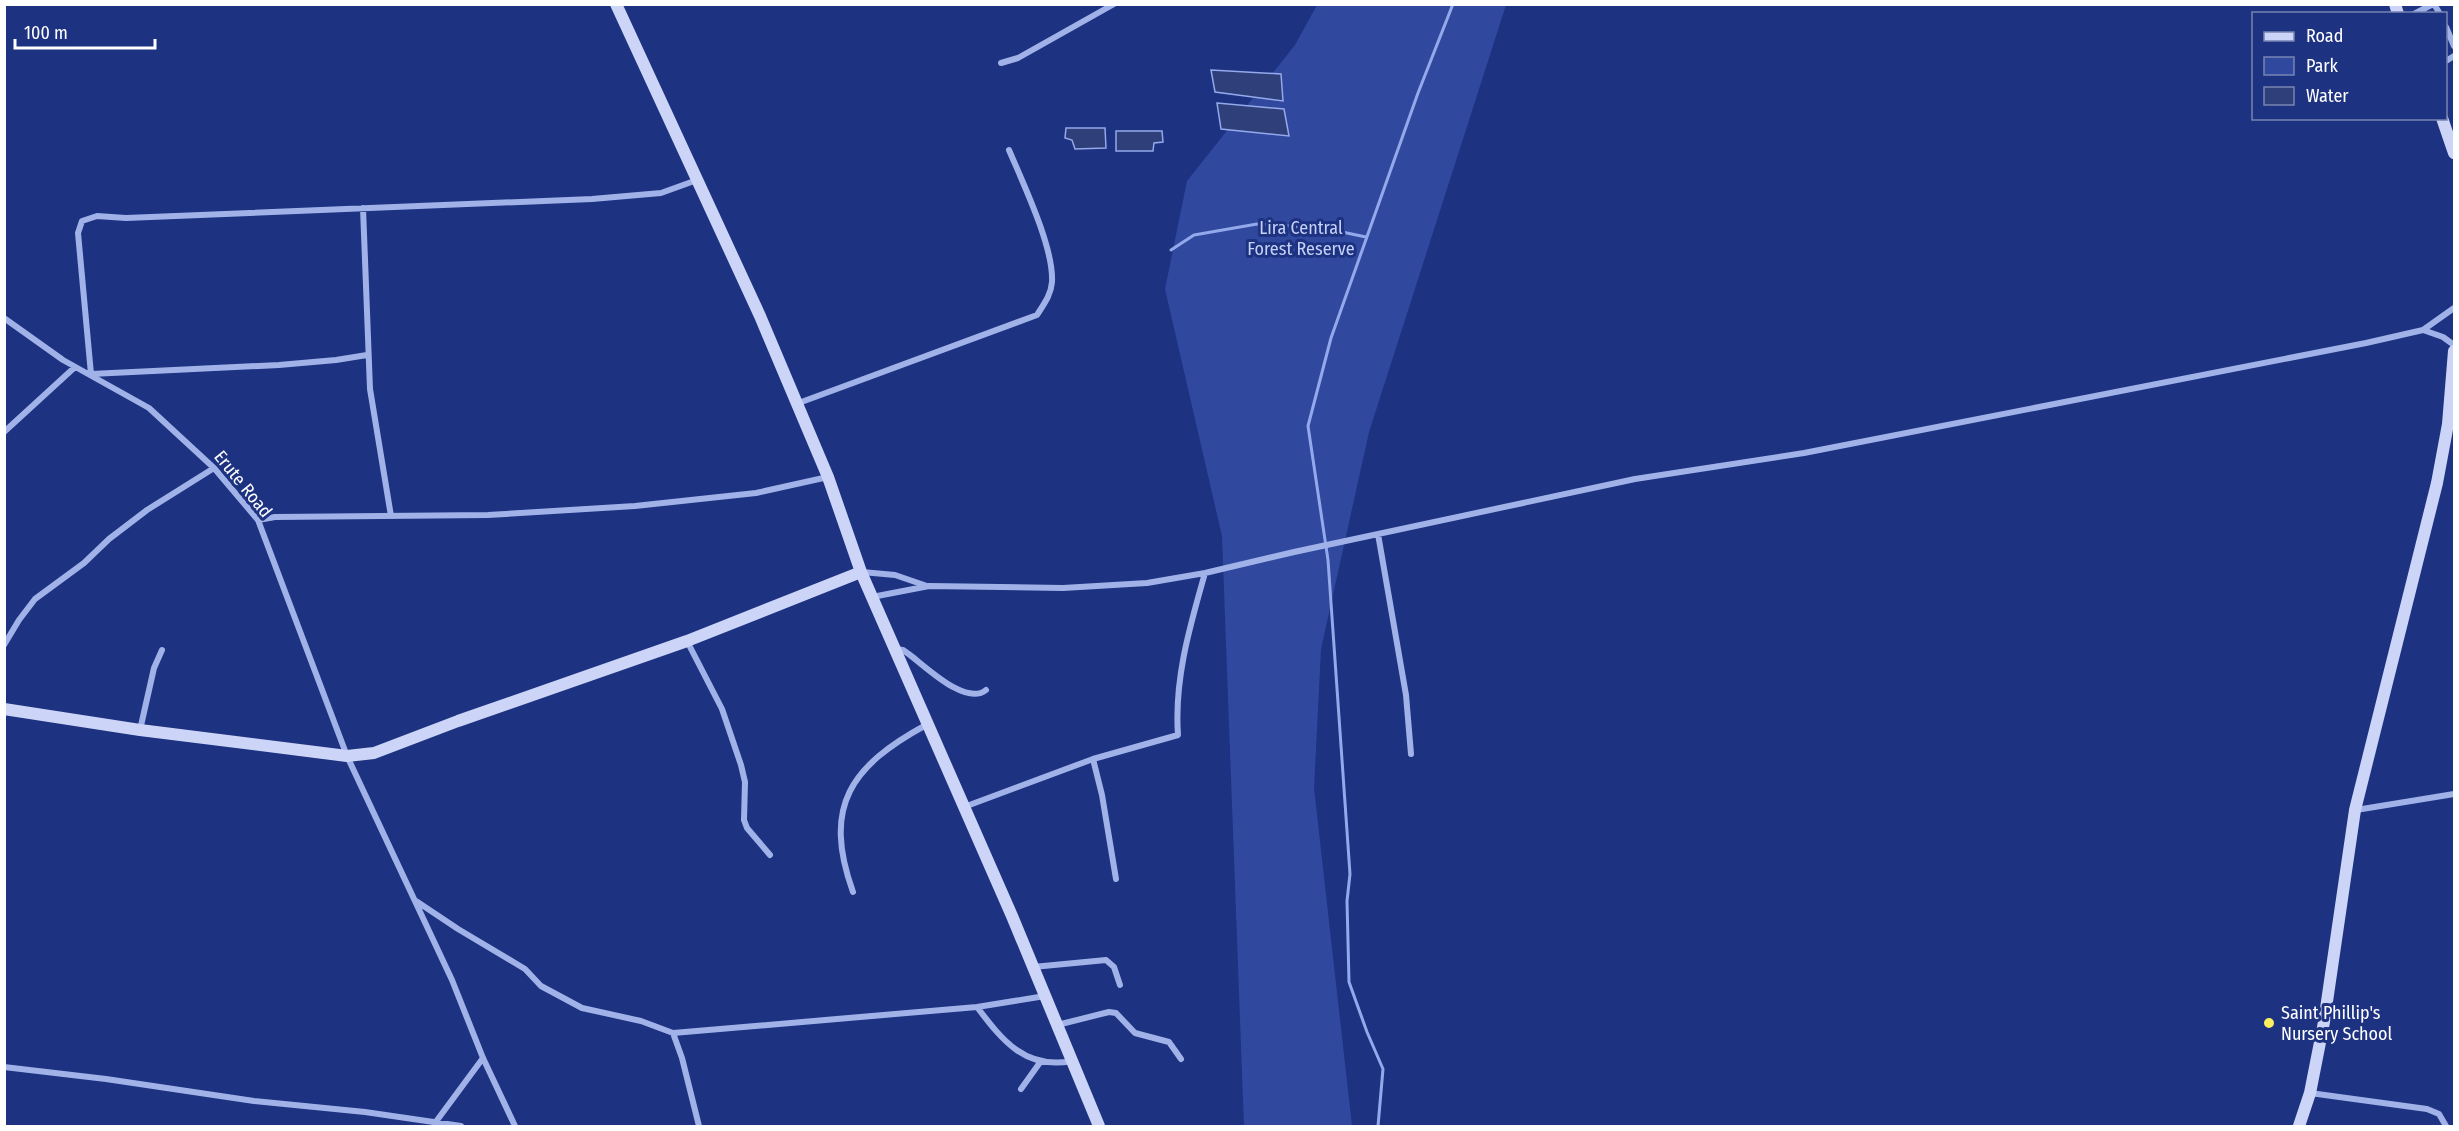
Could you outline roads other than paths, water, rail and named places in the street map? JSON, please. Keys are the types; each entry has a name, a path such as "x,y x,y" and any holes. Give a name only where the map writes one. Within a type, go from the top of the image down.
{"street":[{"path":"616,4 760,316 828,477 861,573 1033,967 1099,1126"},
{"path":"1001,63 1018,58 1114,4"},
{"path":"2418,12 2433,4"},
{"path":"2447,31 2454,46"},
{"path":"2443,120 2451,134 2454,153"},
{"path":"796,404 1037,315 1049,296 1052,270 1043,238 1010,150"},
{"path":"368,355 279,364 91,374 78,233 82,221 97,216 126,218 546,201 661,193 697,180"},
{"path":"363,207 370,389 391,516"},
{"path":"872,598 929,586 1092,587 1147,583 1205,573 1635,479 1804,453 2246,368 2423,330 2454,308"},
{"name":"Erute Road","path":"4,318 75,367 148,408 214,468 258,520 347,756 452,980 483,1058 515,1126"},
{"path":"2423,330 2443,337 2454,345"},
{"path":"2299,1126 2310,1093 2324,1022 2355,810 2439,474 2448,424 2454,351"},
{"path":"4,432 75,367"},
{"path":"4,645 35,599 84,563 109,539 147,510 214,468"},
{"path":"258,520 275,517 488,515 685,502 756,493 828,477"},
{"path":"1378,534 1406,695 1411,754"},
{"path":"4,709 140,730 347,756 374,753 687,640 861,573 895,575 929,586"},
{"path":"963,807 1093,759 1178,735 1184,654 1205,573"},
{"path":"687,640 722,709 741,765 745,782 744,820 747,828 770,855"},
{"path":"894,649 903,650 957,690 974,694 986,690"},
{"path":"140,730 154,668 162,650"},
{"path":"853,892 845,868 840,829 848,793 875,759 903,738 926,725"},
{"path":"1093,759 1102,795 1116,879"},
{"path":"2355,810 2454,794"},
{"path":"415,900 525,969 541,986 582,1008 641,1021 673,1033 977,1007 1045,996"},
{"path":"1033,967 1106,960 1114,967 1120,985"},
{"path":"977,1007 1006,1044 1041,1061 1054,1063 1072,1061"},
{"path":"1057,1025 1109,1012 1116,1013 1135,1033 1169,1042 1181,1059"},
{"path":"673,1033 682,1058 699,1126"},
{"path":"435,1123 483,1058"},
{"path":"1021,1089 1041,1061"},
{"path":"4,1067 106,1078 254,1101 365,1112 461,1126"},
{"path":"2310,1093 2427,1109 2439,1114 2446,1126"}],"water":[{"path":"1211,70 1281,74 1283,101 1215,92"},
{"path":"1217,103 1284,109 1289,136 1221,129"},
{"path":"1066,128 1105,128 1106,148 1075,149 1072,140 1065,138"},
{"path":"1116,131 1162,131 1163,142 1154,143 1153,151 1116,151"}],"waterway":[{"path":"1378,1126 1383,1069 1349,982 1347,901 1350,874 1328,560 1308,426 1331,338 1418,93 1453,4"},
{"path":"1171,250 1194,235 1257,224 1323,228 1366,237"}],"place":[{"name":"Saint Phillip's Nursery School","path":"2269,1023"}],"park label":[{"name":"Lira Central Forest Reserve","path":"1301,238"}]}
